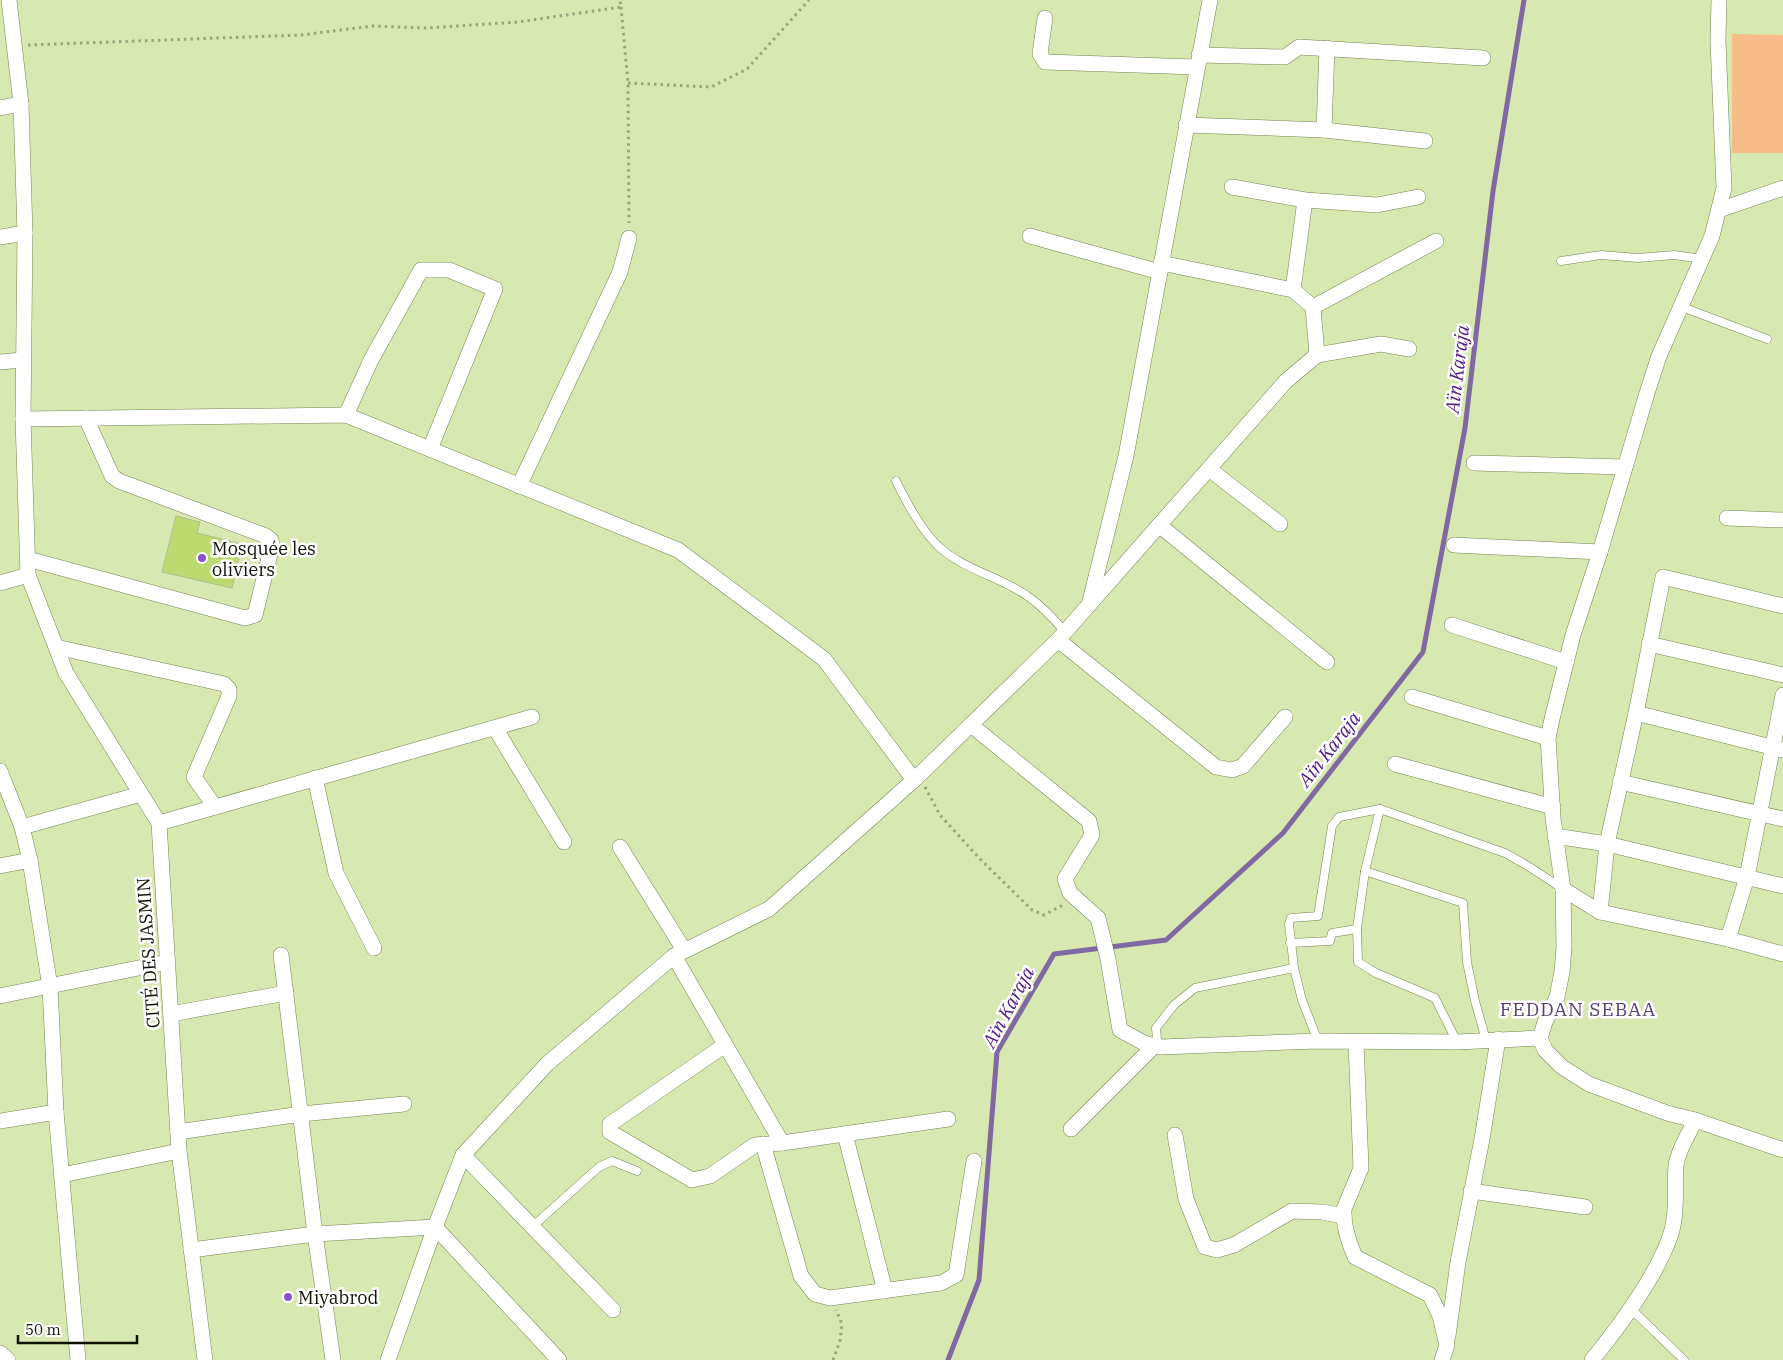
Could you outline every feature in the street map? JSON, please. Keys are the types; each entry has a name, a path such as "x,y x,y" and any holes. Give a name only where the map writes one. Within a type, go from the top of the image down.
{"street":[{"path":"0,582 28,575 22,419 25,233 21,104 10,0"},
{"path":"1090,604 1126,456 1210,0"},
{"path":"1719,0 1718,42 1724,188 1719,210 1712,236 1660,356 1573,635 1548,738 1552,807 1563,889 1564,947 1557,997 1545,1022 1540,1038 1545,1050 1556,1061 1589,1084 1667,1113 1695,1120 1783,1150"},
{"path":"1045,18 1040,54 1045,62 1198,61 1284,57 1299,47 1483,58"},
{"path":"1324,130 1326,48"},
{"path":"0,108 21,104"},
{"path":"1186,125 1324,130 1425,141"},
{"path":"1232,187 1304,200 1377,205 1418,197"},
{"path":"1719,210 1783,188"},
{"path":"1293,290 1304,200"},
{"path":"0,237 25,233"},
{"path":"1030,236 1161,267 1293,290 1313,307 1317,354"},
{"path":"519,486 620,272 629,238"},
{"path":"1313,307 1436,241"},
{"path":"346,415 371,360 421,270 449,270 495,289 430,449"},
{"path":"388,1360 435,1227 463,1155 546,1064 679,953 769,909 917,778 1061,636 1286,381 1317,354 1381,344 1409,349"},
{"path":"0,362 22,360"},
{"path":"22,419 346,415 678,550 824,660 917,778"},
{"path":"28,560 245,618 255,615 272,546 271,540 266,536 119,482 112,476 86,418"},
{"path":"1474,463 1626,468"},
{"path":"1209,468 1280,524"},
{"path":"1727,518 1783,520"},
{"path":"1159,525 1327,662"},
{"path":"1454,546 1600,552"},
{"name":"CITÉ DES JASMIN","path":"28,575 66,673 159,823 179,1151 205,1360"},
{"path":"1600,912 1607,844 1636,713 1662,577 1783,606"},
{"path":"1452,624 1566,662"},
{"path":"1061,636 1216,767 1232,770 1243,766 1284,717"},
{"path":"1649,644 1783,675"},
{"path":"56,647 224,684 229,689 229,696 194,777 215,807"},
{"path":"1728,939 1747,877 1778,749 1783,695"},
{"path":"1412,697 1548,738"},
{"path":"1636,713 1778,749"},
{"path":"159,823 532,717"},
{"path":"971,725 1089,821 1092,835 1065,880 1070,893 1098,918 1108,958 1120,1030 1144,1043 1158,1046 1318,1041 1457,1042 1540,1038"},
{"path":"495,728 564,842"},
{"path":"1395,764 1552,807"},
{"path":"0,771 22,827 30,860 50,987 56,1112 78,1360"},
{"path":"315,778 336,873 374,948"},
{"path":"1620,782 1783,819"},
{"path":"22,827 141,794"},
{"path":"1555,836 1607,844 1783,886"},
{"path":"620,848 679,953 725,1045 782,1143"},
{"path":"0,866 30,860"},
{"path":"1563,889 1600,912 1728,939 1783,954"},
{"path":"280,955 333,1360"},
{"path":"0,996 168,962"},
{"path":"171,1014 286,993"},
{"path":"1442,1360 1447,1345 1458,1262 1471,1191 1492,1039"},
{"path":"1356,1042 1361,1168 1344,1209 1344,1216 1355,1257 1430,1295 1440,1316 1447,1345"},
{"path":"725,1045 610,1124 610,1132 692,1180 710,1176 755,1145 782,1143 948,1119"},
{"path":"1071,1129 1158,1046"},
{"path":"178,1132 301,1114 404,1104"},
{"path":"0,1121 56,1112"},
{"path":"1592,1360 1630,1308 1658,1263 1672,1231 1676,1207 1676,1164 1695,1120"},
{"path":"845,1134 885,1291"},
{"path":"1175,1135 1186,1199 1205,1247 1217,1250 1234,1245 1292,1211 1322,1212 1344,1216"},
{"path":"763,1144 802,1276 815,1294 830,1298 941,1283 956,1275 974,1160"},
{"path":"62,1175 179,1151"},
{"path":"463,1155 613,1310"},
{"path":"1471,1191 1584,1207"},
{"path":"191,1250 315,1234 435,1227"},
{"path":"435,1227 558,1360"},
{"path":"0,1353 8,1360"}],"lane":[{"path":"1560,261 1601,255 1638,258 1674,255 1702,258"},
{"path":"1682,307 1767,339"},
{"path":"896,482 911,510 938,546 963,564 1028,596 1045,609 1061,636"},
{"path":"1380,809 1365,871 1357,929 1358,962 1435,998 1457,1042"},
{"path":"1318,1041 1302,1000 1294,968 1289,924 1292,918 1318,916 1332,826 1339,817 1380,809 1505,853 1563,889"},
{"path":"1365,871 1463,903 1467,962 1475,1001 1492,1039"},
{"path":"1290,943 1330,941 1332,933 1357,929"},
{"path":"1158,1046 1156,1028 1174,1005 1195,988 1294,968"},
{"path":"532,1227 599,1167 612,1161 637,1171"},
{"path":"1630,1308 1684,1360"}],"path":[{"path":"620,0 628,83 629,238"},
{"path":"628,83 711,87 747,69 810,0"},
{"path":"14,45 301,35 373,26 426,28 518,22 621,7"},
{"path":"917,778 940,815 979,858 1032,910 1044,915 1076,898"},
{"path":"830,1298 842,1324 840,1341 833,1360"}],"shaded area":[{"path":"1732,34 1783,35 1783,153 1732,153"}],"building":[{"name":"Mosquée les oliviers","path":"176,516 200,522 197,533 242,544 232,588 162,572"}],"waterway":[{"name":"Aïn Karaja","path":"948,1360 979,1280 997,1052 1054,954 1166,940 1283,833 1423,652 1465,428 1493,191 1524,0"}],"place":[{"name":"Mosquée les oliviers","path":"202,558"},
{"name":"Miyabrod","path":"288,1297"}],"district":[{"name":"FEDDAN SEBAA","path":"1578,1009"}]}
